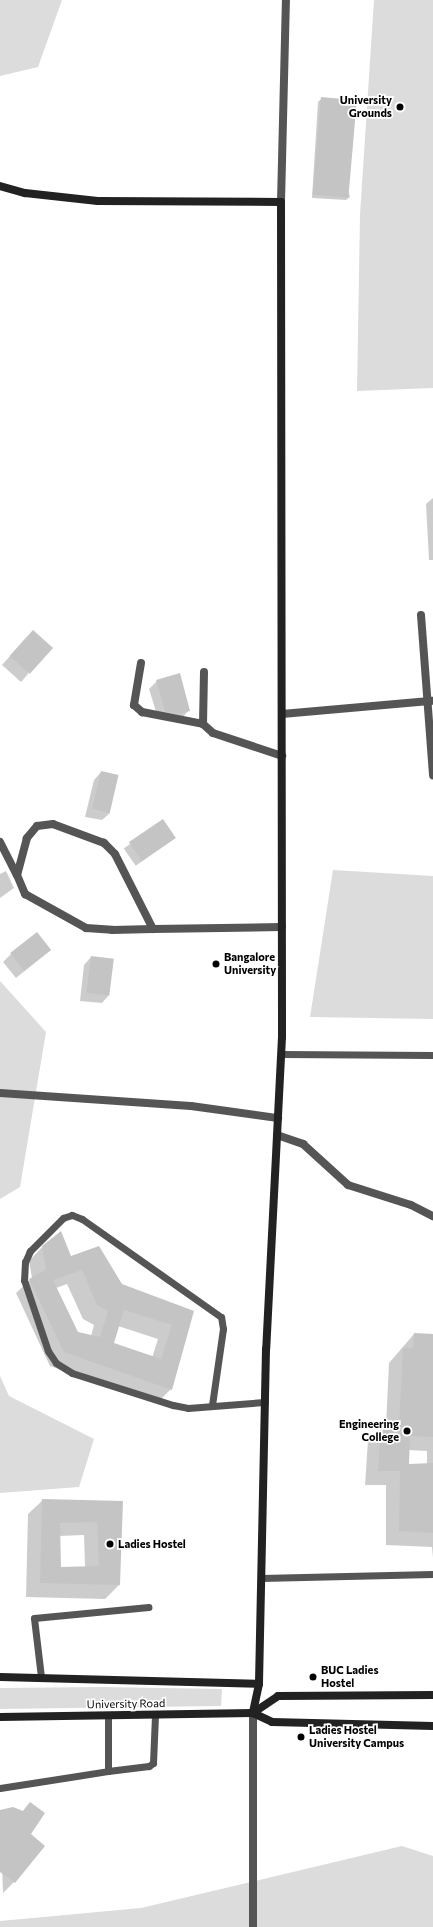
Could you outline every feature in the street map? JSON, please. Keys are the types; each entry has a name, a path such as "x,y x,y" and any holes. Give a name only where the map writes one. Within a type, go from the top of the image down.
{"street":[{"path":"253,1927 253,1713 259,1684 265,1402 281,1054 281,202 286,0"},
{"path":"0,186 25,193 98,201 281,202"},
{"path":"421,615 430,702 433,776"},
{"path":"141,663 134,705 164,719 204,724 213,733 282,756"},
{"path":"204,672 204,724"},
{"path":"282,714 430,702"},
{"path":"17,875 27,838 37,826 52,824 91,836 115,854 153,929"},
{"path":"0,842 25,894 86,928 153,929 282,927"},
{"path":"0,1093 191,1106 278,1118"},
{"path":"277,1135 304,1144 348,1185 411,1205 433,1216"},
{"path":"0,1677 259,1684"},
{"path":"253,1713 278,1696 433,1695"},
{"name":"University Road","path":"0,1717 253,1713 272,1722 433,1726"}],"lane":[{"path":"281,1054 433,1054"},
{"path":"212,1406 223,1329 221,1317 82,1220 72,1215 63,1218 30,1251 24,1268 24,1280 48,1351 56,1364 72,1373 173,1405 212,1406 265,1402"},
{"path":"261,1578 433,1574"},
{"path":"41,1677 34,1618 148,1607"},
{"path":"0,1788 149,1766 153,1763 155,1715"},
{"path":"108,1716 108,1771"}],"shaded area":[{"path":"0,0 62,0 38,67 0,76"},
{"name":"University Grounds","path":"374,0 433,0 433,388 357,391 360,215"},
{"path":"333,870 433,876 433,1019 310,1017"},
{"path":"0,981 46,1032 20,1187 0,1199"},
{"path":"0,1376 9,1396 94,1439 79,1487 0,1493"},
{"path":"102,1687 222,1689 221,1706 0,1709 0,1688"},
{"path":"402,1846 433,1856 433,1927 0,1927 0,1921 141,1908"}],"building":[{"path":"321,97 357,100 348,198 312,195"},
{"path":"33,630 53,648 30,674 10,656"},
{"path":"180,673 190,711 180,714 165,711 156,680"},
{"path":"101,771 119,775 110,813 92,809"},
{"path":"163,819 176,838 142,861 129,842"},
{"path":"37,932 51,950 24,971 10,953"},
{"path":"91,956 114,959 109,996 86,993"},
{"path":"61,1231 71,1256 99,1246 122,1284 194,1311 172,1390 64,1352 29,1279 46,1270 42,1246","holes":["82,1270 97,1305 108,1311 100,1337 78,1332 53,1280","124,1310 172,1325 161,1359 114,1343"]},
{"name":"Engineering College","path":"414,1333 433,1334 433,1437 410,1436 409,1464 433,1463 433,1533 399,1531 400,1471 378,1471 381,1425 399,1426 403,1348 413,1348"},
{"name":"Ladies Hostel","path":"42,1499 123,1501 120,1585 40,1583","holes":["97,1522 99,1566 61,1567 60,1523"]},
{"path":"30,1802 45,1813 31,1834 45,1846 15,1883 0,1872 0,1810 13,1807 23,1811"}],"place":[{"name":"University Grounds","path":"400,107"},
{"name":"Bangalore University","path":"216,964"},
{"name":"Engineering College","path":"407,1431"},
{"name":"Ladies Hostel","path":"110,1544"},
{"name":"BUC Ladies Hostel","path":"313,1677"},
{"name":"Ladies Hostel University Campus","path":"301,1737"}]}
